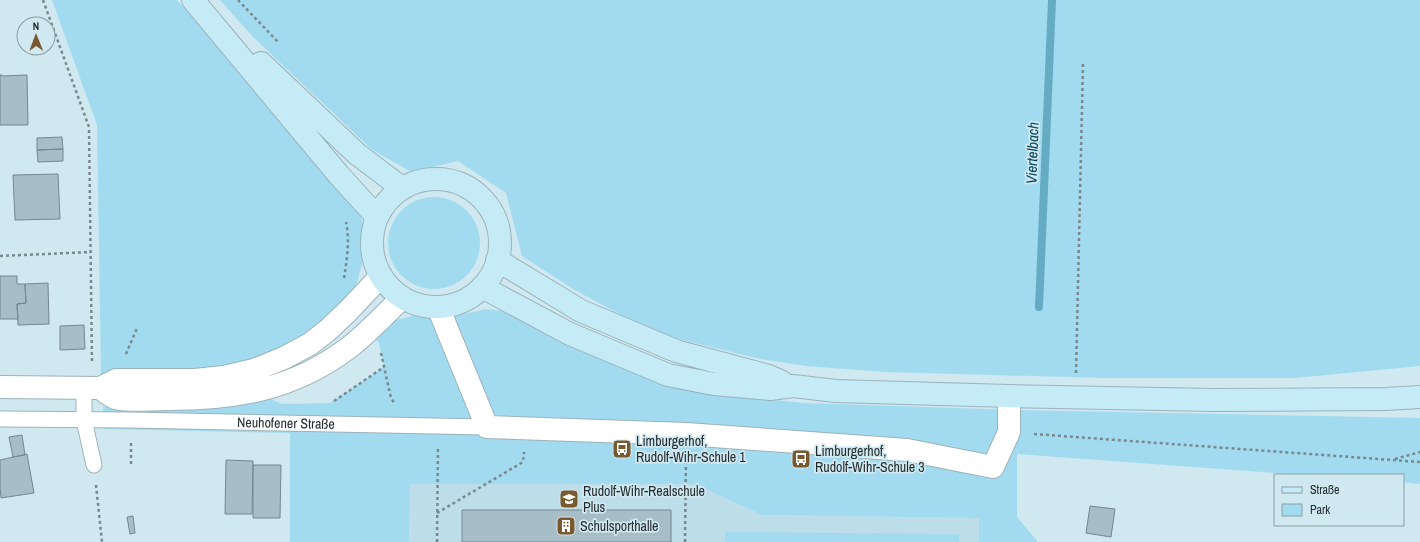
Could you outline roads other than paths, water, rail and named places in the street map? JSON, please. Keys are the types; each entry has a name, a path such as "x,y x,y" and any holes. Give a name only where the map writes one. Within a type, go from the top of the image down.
{"main road":[{"path":"194,0 357,154 402,188"},
{"path":"194,0 338,174 376,217"},
{"path":"439,179 458,183 474,192 488,205 497,223 500,242 497,260 491,275 482,287 470,297 455,304 438,307 419,305 402,298 390,288 381,276 373,258 372,251 372,237 376,217 391,196 402,188 419,181 439,179"},
{"path":"497,260 581,312 676,351 769,376 793,386 836,392 1214,400 1420,398"},
{"path":"482,287 570,334 668,375 714,384 770,389 793,386"}],"street":[{"path":"0,387 92,388 116,380 195,380 224,377 254,370 284,358 310,344 328,330 381,276"},
{"name":"Neuhofener Straße","path":"92,388 116,399 197,399 229,397 257,392 288,382 319,367 346,349 368,331 402,298"},
{"path":"438,307 487,427 686,434 907,450 993,467 1009,432 1009,396"}],"lane":[{"path":"92,388 84,420 94,465"},
{"name":"Neuhofener Straße","path":"0,420 84,420 487,427"}],"waterway":[{"name":"Viertelbach","path":"1039,307 1052,0"}],"place":[{"name":"Limburgerhof, Rudolf-Wihr-Schule 1","path":"622,449"},
{"name":"Limburgerhof, Rudolf-Wihr-Schule 3","path":"801,459"},
{"name":"Rudolf-Wihr-Realschule Plus","path":"569,499"},
{"name":"Schulsporthalle","path":"566,526"}]}
